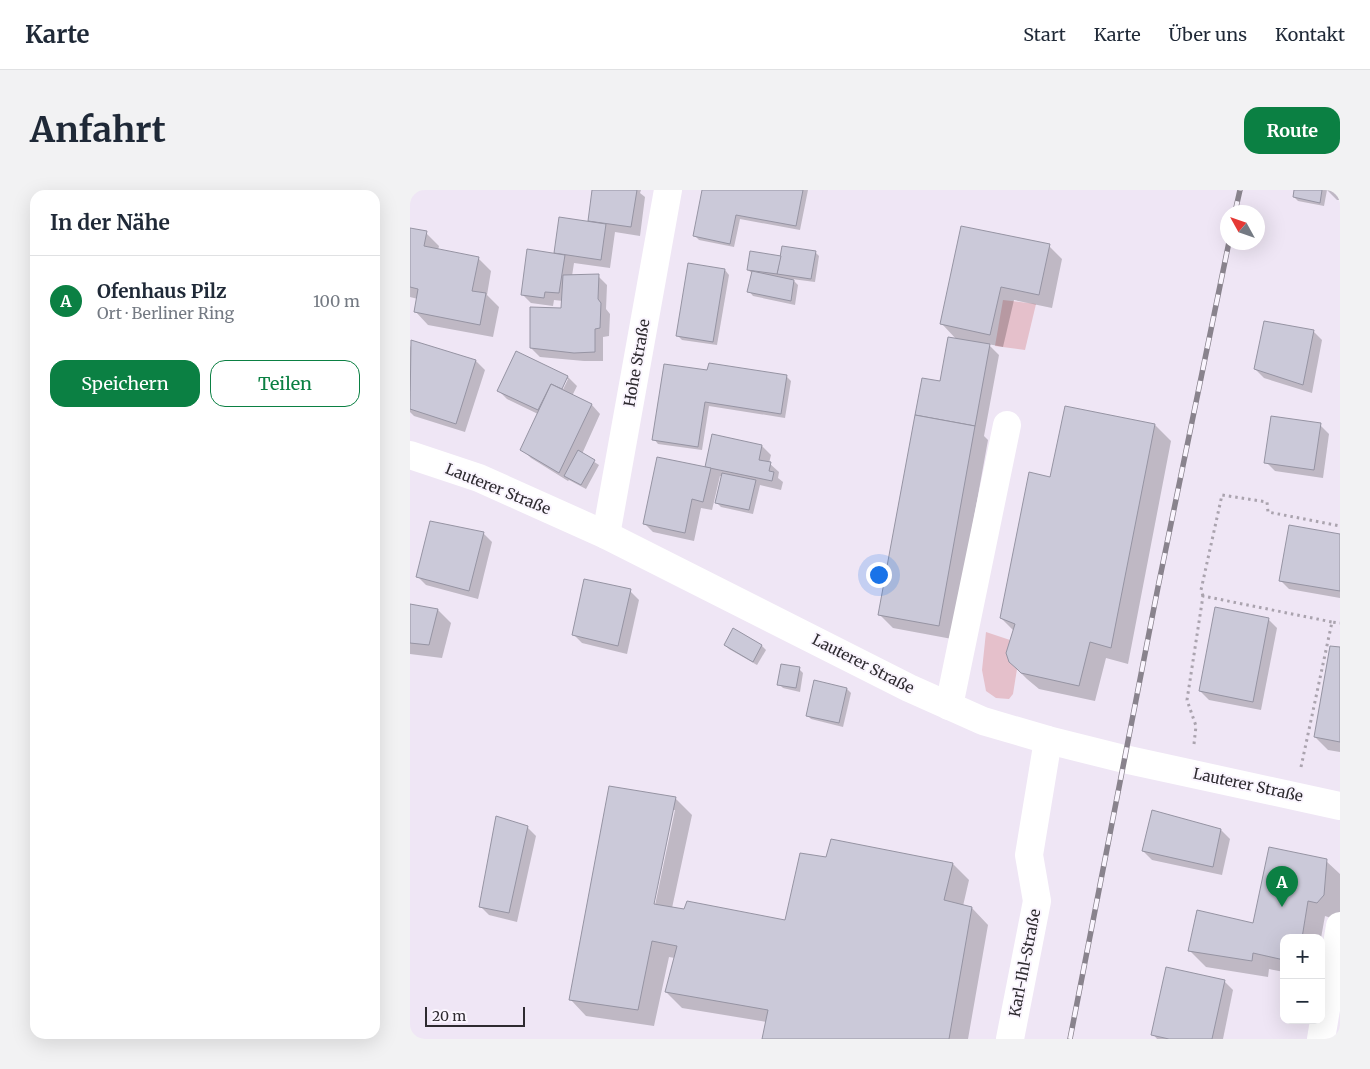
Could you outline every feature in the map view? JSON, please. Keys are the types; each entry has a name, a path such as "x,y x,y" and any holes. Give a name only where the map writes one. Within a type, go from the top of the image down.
{"street":[{"name":"Hohe Straße","path":"606,535 668,190"},
{"path":"949,706 1007,425"},
{"name":"Lauterer Straße","path":"410,455 479,478 606,535 909,688 983,721 1124,759 1340,806"},
{"name":"Karl-Ihl-Straße","path":"1010,1039 1037,901 1029,855 1048,740"},
{"path":"1321,1039 1340,926"}],"path":[{"path":"1192,773 1196,726 1188,700 1203,596 1201,590 1222,495 1267,502 1268,512 1340,526"},
{"path":"1203,596 1340,624"},
{"path":"1295,796 1332,622"}],"shaded area":[{"path":"1003,300 1036,304 1025,350 995,346"},
{"path":"986,632 1010,640 1008,659 1017,669 1013,694 1009,699 996,698 986,691 982,670"}],"building":[{"path":"592,190 637,190 631,227 588,221"},
{"path":"702,190 803,190 796,226 736,215 730,244 693,236"},
{"path":"1294,190 1322,190 1320,203 1293,197"},
{"path":"559,217 606,224 601,260 554,253"},
{"path":"961,226 1050,244 1039,295 1001,287 990,335 940,324"},
{"path":"410,228 427,231 424,246 479,257 472,291 486,293 480,325 414,312 418,289 410,287"},
{"path":"782,246 816,251 811,279 777,274"},
{"path":"527,249 565,255 559,293 545,292 544,298 521,295"},
{"path":"750,251 781,256 777,274 747,270"},
{"path":"688,263 725,269 713,342 676,336"},
{"path":"752,271 794,280 791,301 747,292"},
{"path":"599,274 600,328 595,329 595,352 574,353 530,348 530,307 561,308 563,275"},
{"path":"1264,321 1314,330 1303,385 1254,369"},
{"path":"948,337 990,344 975,426 915,415 922,378 940,381"},
{"path":"411,340 476,360 456,424 410,409"},
{"path":"516,351 568,376 562,389 551,384 538,410 497,391"},
{"path":"709,363 787,375 781,414 705,402 698,447 652,440 664,364 707,370"},
{"path":"551,384 592,404 559,473 520,450"},
{"path":"1065,406 1155,424 1111,648 1090,642 1079,686 1021,673 1009,662 1006,653 1015,624 1000,618 1029,472 1050,477"},
{"path":"915,415 975,426 939,626 878,615"},
{"path":"1271,416 1321,423 1314,470 1264,463"},
{"path":"712,434 762,445 759,460 771,462 769,471 774,472 772,481 705,467"},
{"path":"578,450 595,460 581,485 564,476"},
{"path":"657,457 711,468 703,502 692,499 685,533 643,524"},
{"path":"722,473 756,480 749,510 715,503"},
{"path":"430,521 484,532 469,591 416,577"},
{"path":"1289,525 1340,534 1340,591 1279,581"},
{"path":"584,579 631,589 618,646 572,635"},
{"path":"410,604 438,609 429,645 410,643"},
{"path":"1215,607 1269,618 1253,702 1199,691"},
{"path":"733,628 762,645 753,662 724,645"},
{"path":"1330,646 1340,647 1340,742 1314,737"},
{"path":"781,664 800,667 796,688 777,685"},
{"path":"814,680 847,688 839,723 806,716"},
{"path":"609,786 676,797 654,904 684,909 687,901 785,920 800,853 826,857 831,839 953,863 944,900 972,907 949,1039 762,1039 768,1010 665,992 677,946 652,941 638,1010 569,1000"},
{"path":"1152,810 1221,829 1213,867 1142,851"},
{"path":"496,816 528,826 509,913 479,907"},
{"path":"1269,847 1327,859 1324,895 1317,903 1308,901 1303,934 1280,934 1280,959 1253,953 1252,961 1188,951 1197,910 1253,923"},
{"path":"1166,967 1225,980 1212,1039 1169,1039 1151,1035"}],"railway":[{"path":"1237,205 1240,190"},
{"path":"1070,1039 1158,587 1227,250"}],"place":[{"name":"Ofenhaus Pilz","path":"1282,907"}]}
